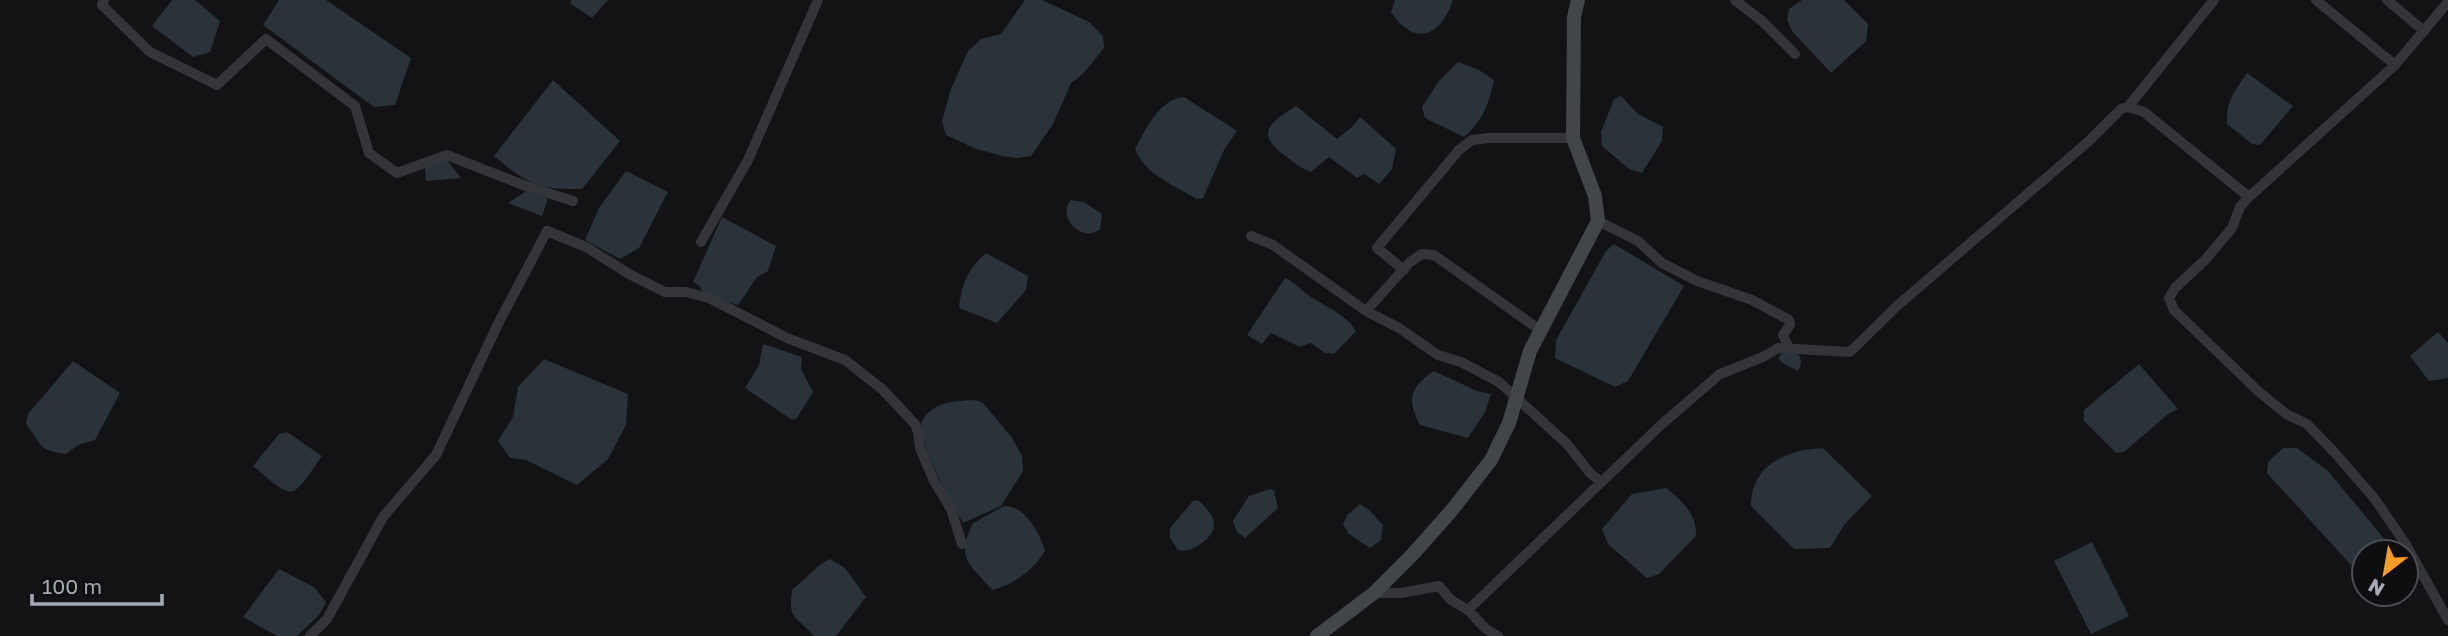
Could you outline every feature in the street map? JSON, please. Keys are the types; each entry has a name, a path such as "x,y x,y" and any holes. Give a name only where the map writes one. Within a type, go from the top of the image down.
{"street":[{"path":"104,0 102,5 150,52 217,85 266,39 355,106 369,153 397,173 447,155 523,185 573,201"},
{"path":"701,242 748,160 818,0"},
{"path":"1317,636 1374,593 1436,528 1491,460 1509,423 1530,351 1598,221 1595,195 1573,138 1574,17 1577,0"},
{"path":"1735,0 1762,21 1795,54"},
{"path":"2128,107 2214,0"},
{"path":"2316,0 2395,65"},
{"path":"2387,0 2424,31"},
{"path":"2448,2 2395,65 2249,197 2240,207 2232,228 2205,260 2175,288 2169,298 2174,310 2286,414 2307,424 2342,461 2374,498 2405,543 2448,620"},
{"path":"1468,610 1661,424 1720,374 1778,348 1850,352 1897,306 1974,237 2089,141 2121,109 2128,107 2144,112 2249,197"},
{"path":"1404,270 1377,248 1459,150 1472,140 1489,138 1573,138"},
{"path":"1598,221 1638,241 1662,263 1697,281 1752,300 1788,320 1790,325 1783,335 1789,348"},
{"path":"310,636 327,619 383,517 436,455 499,322 547,231 586,247 664,292 686,292 709,299 787,338 845,360 882,389 915,424 920,448 934,481 951,509 962,544"},
{"path":"1251,236 1273,245 1366,310 1399,328 1438,355 1461,362 1499,382 1567,444 1590,473 1601,482"},
{"path":"1366,310 1422,254 1434,255 1540,330"},
{"path":"1374,593 1401,593 1439,586 1451,600 1468,610 1486,629 1498,636"}],"shaded area":[{"path":"172,0 195,0 220,21 210,52 193,57 152,26"},
{"path":"279,0 326,0 411,58 395,105 374,107 263,25"},
{"path":"572,0 608,0 592,18 570,3"},
{"path":"1025,0 1042,0 1089,22 1103,36 1104,48 1083,74 1071,83 1053,124 1031,156 1017,158 974,148 946,135 942,121 951,89 968,51 981,39 1001,34"},
{"path":"1395,0 1453,0 1442,22 1426,33 1418,34 1400,23 1391,12"},
{"path":"1802,0 1844,0 1868,24 1866,41 1831,73 1792,31 1787,20 1789,9"},
{"path":"1458,62 1479,70 1494,80 1484,112 1464,137 1425,118 1422,107 1439,81"},
{"path":"2247,73 2293,106 2260,145 2252,144 2227,124 2229,103"},
{"path":"553,80 620,141 582,189 554,188 534,183 494,156"},
{"path":"1621,96 1638,114 1663,127 1662,141 1642,173 1629,169 1602,146 1601,132 1614,99"},
{"path":"1184,97 1237,131 1224,150 1203,198 1197,199 1145,166 1135,149 1160,109 1175,99"},
{"path":"1296,106 1337,139 1360,117 1396,149 1392,169 1379,184 1364,174 1357,178 1329,157 1311,172 1300,166 1274,146 1268,133 1280,116"},
{"path":"446,159 461,178 426,181 425,167"},
{"path":"626,171 668,192 639,248 620,259 585,240 599,208"},
{"path":"528,190 548,199 542,216 508,203"},
{"path":"1071,200 1084,202 1102,214 1100,229 1086,233 1079,231 1069,221 1067,207"},
{"path":"722,217 776,246 768,271 757,277 738,305 702,292 700,286 693,282"},
{"path":"1614,244 1684,286 1628,381 1615,387 1555,358 1556,340 1606,251"},
{"path":"986,253 1028,276 1026,290 997,323 959,308 966,278"},
{"path":"1285,278 1340,315 1356,331 1334,354 1325,353 1311,343 1300,347 1271,333 1262,344 1247,335"},
{"path":"2438,332 2448,343 2448,378 2429,381 2410,356"},
{"path":"763,344 802,357 801,369 813,392 797,418 792,420 745,388 759,365"},
{"path":"1783,352 1797,352 1801,362 1798,371 1778,358"},
{"path":"544,359 628,394 626,425 608,459 577,485 526,460 510,458 498,441 513,417 518,387"},
{"path":"73,361 120,393 95,440 78,445 66,454 45,448 26,424 28,414"},
{"path":"2139,364 2178,409 2168,414 2124,452 2116,453 2084,421 2084,410"},
{"path":"1434,371 1477,391 1491,394 1485,412 1468,438 1420,425 1413,408 1413,395 1419,383"},
{"path":"976,400 983,403 1012,438 1022,456 1023,471 1001,506 963,523 936,472 921,429 922,421 932,409 953,402"},
{"path":"287,432 322,456 304,482 292,491 285,491 277,486 253,466 279,434"},
{"path":"1823,448 1872,496 1844,525 1830,548 1794,549 1751,506 1753,492 1764,470 1774,462 1797,452"},
{"path":"2283,448 2297,448 2328,471 2384,538 2350,538 2350,564 2267,473 2268,462"},
{"path":"1666,488 1683,503 1691,515 1696,536 1659,574 1647,578 1608,544 1602,529 1632,494"},
{"path":"1274,490 1278,508 1245,538 1237,532 1233,521 1249,496"},
{"path":"1198,500 1212,517 1214,528 1199,545 1189,550 1178,550 1170,538 1170,528 1193,501"},
{"path":"1360,504 1383,525 1381,540 1370,548 1349,534 1343,524 1347,515"},
{"path":"1004,506 1019,510 1025,515 1045,551 1022,576 992,590 972,567 965,553 965,545 973,523"},
{"path":"2092,542 2129,616 2091,634 2054,561"},
{"path":"830,559 845,568 866,597 836,636 814,636 792,612 792,590"},
{"path":"279,569 314,587 326,602 320,614 297,636 277,636 243,617"}]}
